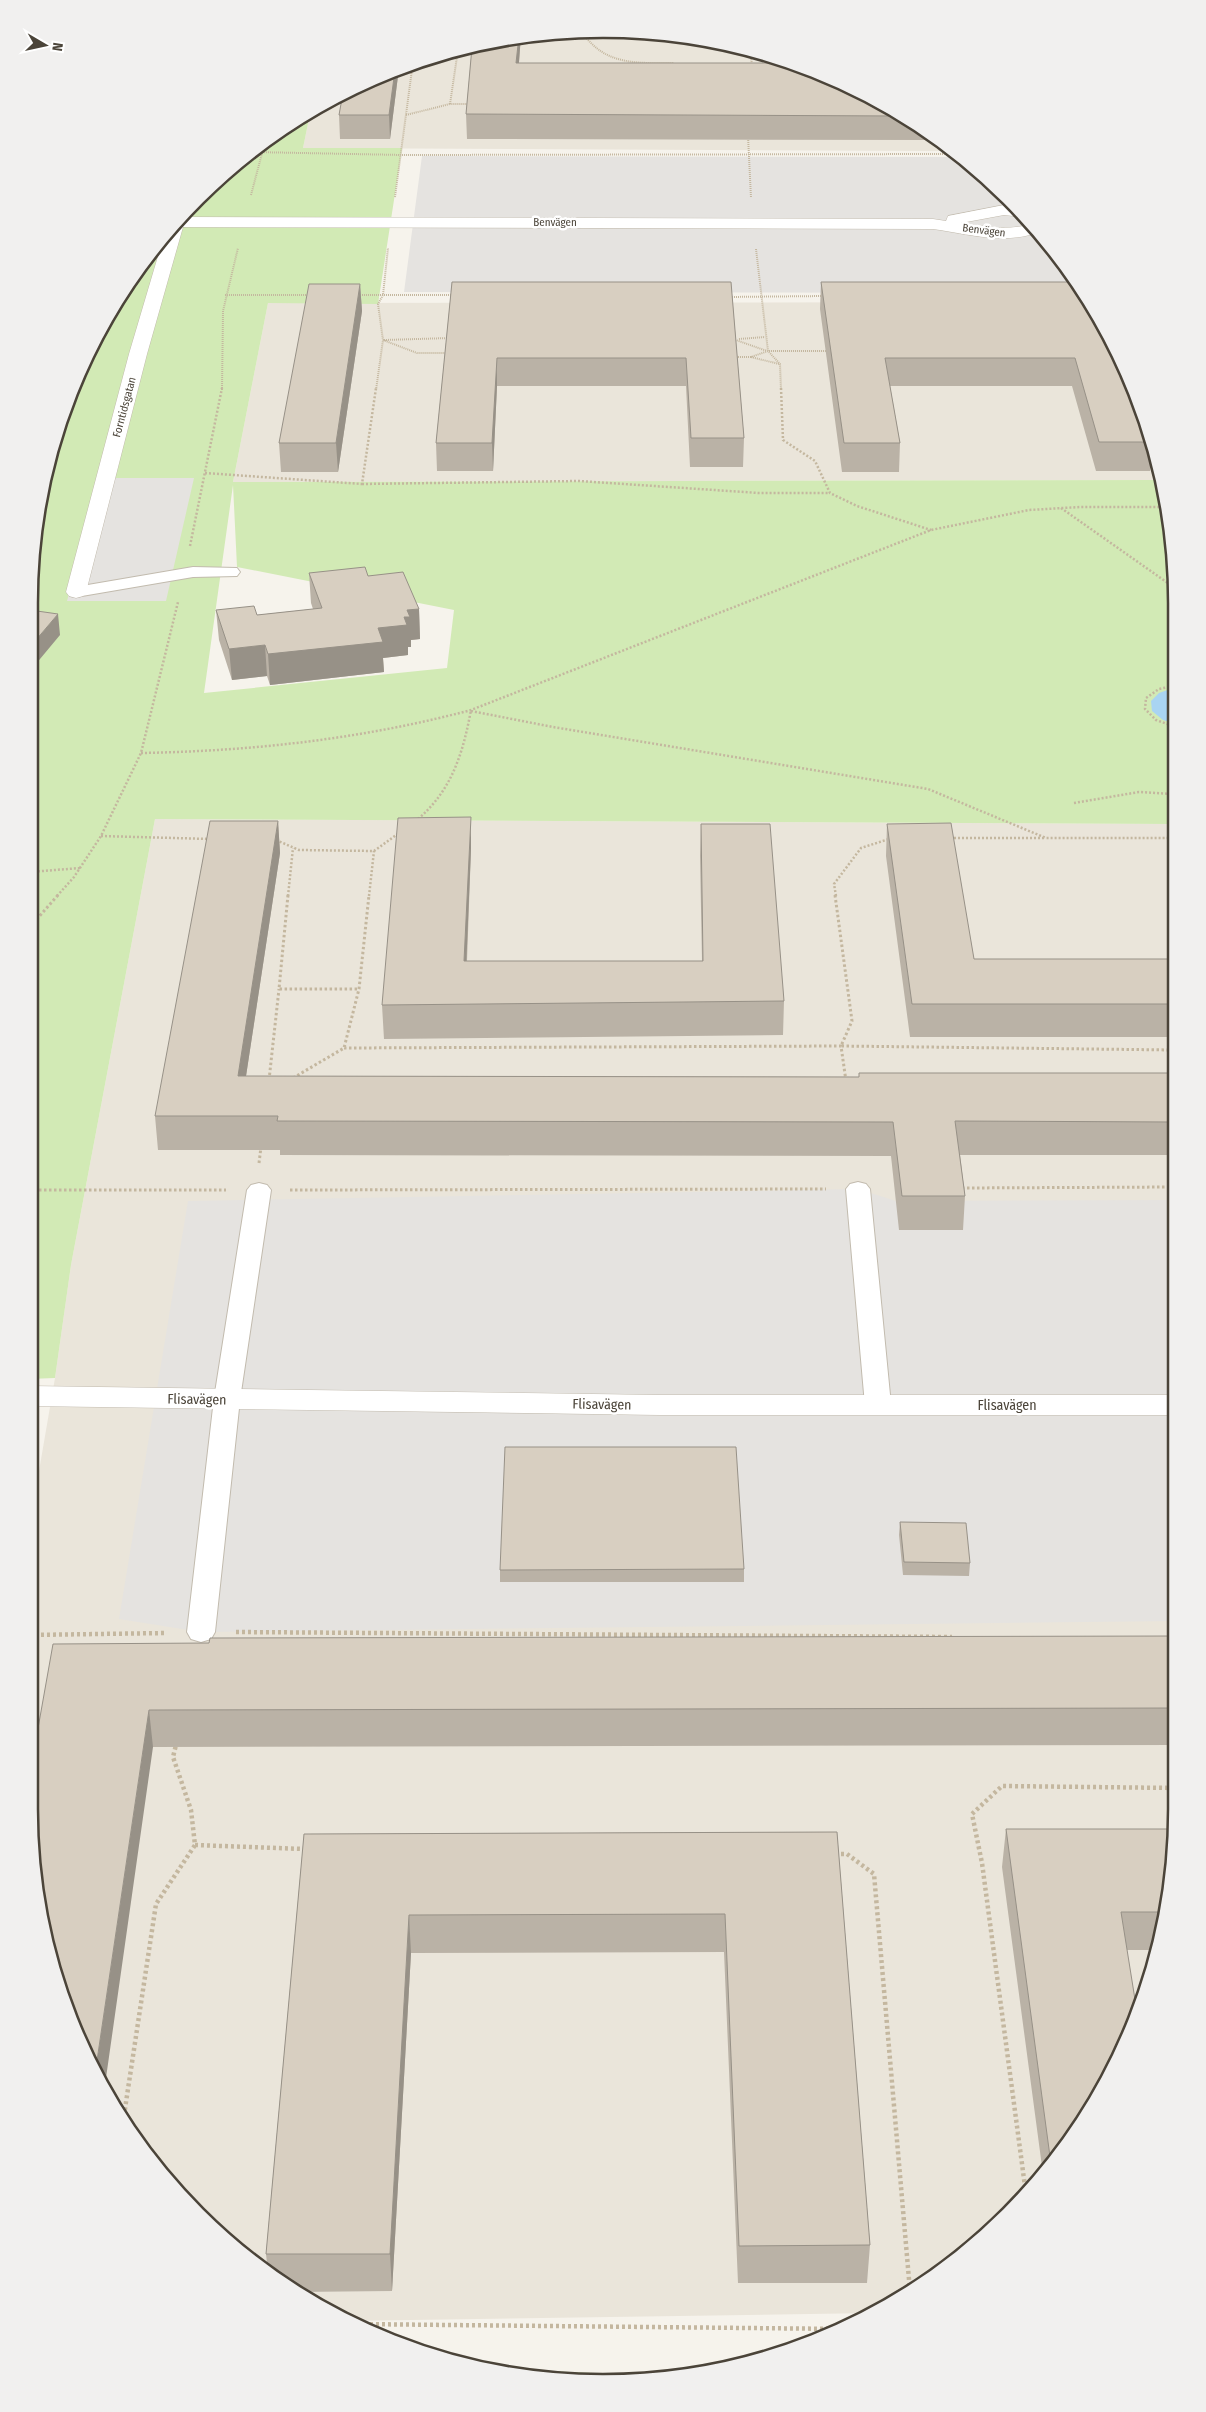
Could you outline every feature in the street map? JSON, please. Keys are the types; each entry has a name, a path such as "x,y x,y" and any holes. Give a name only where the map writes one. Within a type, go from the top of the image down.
{"street":[{"name":"Benvägen","path":"933,224 1004,210 1010,211"},
{"name":"Benvägen","path":"185,223 933,224 1007,234 1028,230"},
{"name":"Forntidsgatan","path":"76,592 138,354 172,237"},
{"name":"Flisavägen","path":"38,1396 660,1405 1168,1405"}],"lane":[{"path":"76,592 184,574 231,572"},
{"path":"858,1189 878,1405"},
{"path":"201,1632 227,1399 259,1190"}],"path":[{"path":"585,38 596,52 608,57 640,62 683,63"},
{"path":"450,104 457,57"},
{"path":"751,58 752,64"},
{"path":"742,64 752,64"},
{"path":"742,68 752,64"},
{"path":"362,484 383,340 378,304 383,295 390,222 402,155 412,72"},
{"path":"406,115 450,104 470,104"},
{"path":"748,128 752,224 768,351"},
{"path":"251,196 262,153 402,155 947,154"},
{"path":"38,918 80,868 101,836 141,753 167,653 222,395 225,295 238,248"},
{"path":"225,295 314,295"},
{"path":"353,295 463,295"},
{"path":"722,296 830,296"},
{"path":"730,339 765,337"},
{"path":"383,340 455,338"},
{"path":"738,339 768,351 780,364 782,440 815,461 830,493"},
{"path":"383,340 417,353 454,353"},
{"path":"750,357 768,351 837,351"},
{"path":"732,356 750,357 780,364"},
{"path":"205,473 362,484 579,481 759,493 830,493 857,506 931,530"},
{"path":"141,753 193,753 296,744 396,729 471,710 931,530 1005,514 1060,507 1160,507"},
{"path":"1060,507 1167,583"},
{"path":"1168,687 1158,689 1146,698 1145,709 1156,720 1168,724"},
{"path":"410,824 432,808 445,792 466,738 471,710"},
{"path":"471,710 553,728 928,789 1046,838"},
{"path":"1074,803 1139,792 1168,794"},
{"path":"275,839 299,850 333,852 374,851 403,830"},
{"path":"101,836 218,839"},
{"path":"846,1084 841,1046 852,1021 834,884 861,848 893,837"},
{"path":"941,838 1168,838"},
{"path":"269,1083 293,848"},
{"path":"344,1048 359,989 374,851"},
{"path":"38,871 80,868"},
{"path":"279,989 359,989"},
{"path":"285,1082 344,1048 841,1046 1168,1050"},
{"path":"259,1190 261,1145"},
{"path":"957,1188 1168,1188"},
{"path":"38,1190 858,1189"},
{"path":"38,1636 201,1632 957,1637"},
{"path":"125,2110 156,1904 195,1845 191,1810 173,1757 177,1738"},
{"path":"1025,2185 982,1863 972,1814 1002,1786 1168,1788"},
{"path":"195,1845 308,1848"},
{"path":"827,1854 846,1854 874,1874 909,2284"},
{"path":"372,2324 824,2329"}],"shaded area":[{"path":"603,38 677,42 713,48 785,68 853,96 886,113 943,151 303,148 309,120 353,96 421,68 493,48 529,42"},
{"path":"422,156 951,157 1003,203 1028,230 1052,259 1076,293 404,292"},
{"path":"1081,302 1110,353 1125,387 1138,421 1155,480 233,482 268,303"},
{"path":"100,478 194,478 166,601 67,601"},
{"path":"155,819 1168,824 1168,1809 1164,1883 1158,1919 1138,1991 1110,2059 1093,2092 1052,2153 1003,2209 947,2258 886,2299 858,2313 364,2321 320,2299 289,2279 259,2258 203,2209 154,2153 113,2092 96,2059 68,1991 48,1919 42,1883 38,1809 38,1477 55,1378 71,1265"},
{"path":"858,1189 896,1201 1168,1200 1168,1621 201,1632 119,1619 188,1201"}],"green space":[{"path":"309,120 303,148 402,148 378,304 268,303 233,482 1155,480 1164,529 1167,566 1168,824 155,819 71,1265 55,1378 38,1379 38,603 42,529 48,493 68,421 96,353 113,320 154,259 178,230 203,203 259,154","holes":["233,485 237,567 454,610 447,668 204,693"]},
{"path":"535,2370 611,2374 566,2373"}],"water":[{"path":"1168,690 1168,722 1152,711 1151,701 1159,693"}],"building":[{"path":"518,44 516,63 769,63 819,81 891,116 466,114 471,53"},
{"path":"394,78 389,115 339,115 341,102"},
{"path":"452,282 731,282 744,438 691,438 686,358 497,358 492,443 436,443"},
{"path":"821,282 1068,282 1093,320 1110,353 1125,387 1144,442 1099,442 1075,358 885,358 900,443 844,443"},
{"path":"309,284 360,284 336,443 279,443"},
{"path":"365,567 368,576 403,572 419,609 407,610 410,617 404,617 407,625 378,628 383,642 268,654 265,645 229,649 216,610 254,606 257,615 322,608 309,573"},
{"path":"38,611 58,614 38,638"},
{"path":"471,817 464,961 703,961 701,824 770,824 784,1001 382,1005 398,818"},
{"path":"210,821 278,821 238,1076 859,1077 859,1073 1168,1073 1168,1122 955,1121 965,1196 902,1196 893,1122 277,1121 278,1116 155,1116"},
{"path":"951,823 974,959 1168,959 1168,1004 912,1004 887,824"},
{"path":"505,1447 736,1447 744,1569 500,1570"},
{"path":"900,1522 966,1523 970,1563 904,1562"},
{"path":"1168,1636 1168,1708 149,1710 97,2061 68,1991 48,1919 42,1883 38,1809 38,1728 53,1644 209,1643 210,1638"},
{"path":"1006,1829 1167,1829 1164,1883 1159,1912 1121,1912 1135,1999 1110,2059 1093,2092 1050,2156"},
{"path":"837,1832 870,2245 739,2246 725,1914 409,1915 390,2254 266,2254 304,1834"}]}
